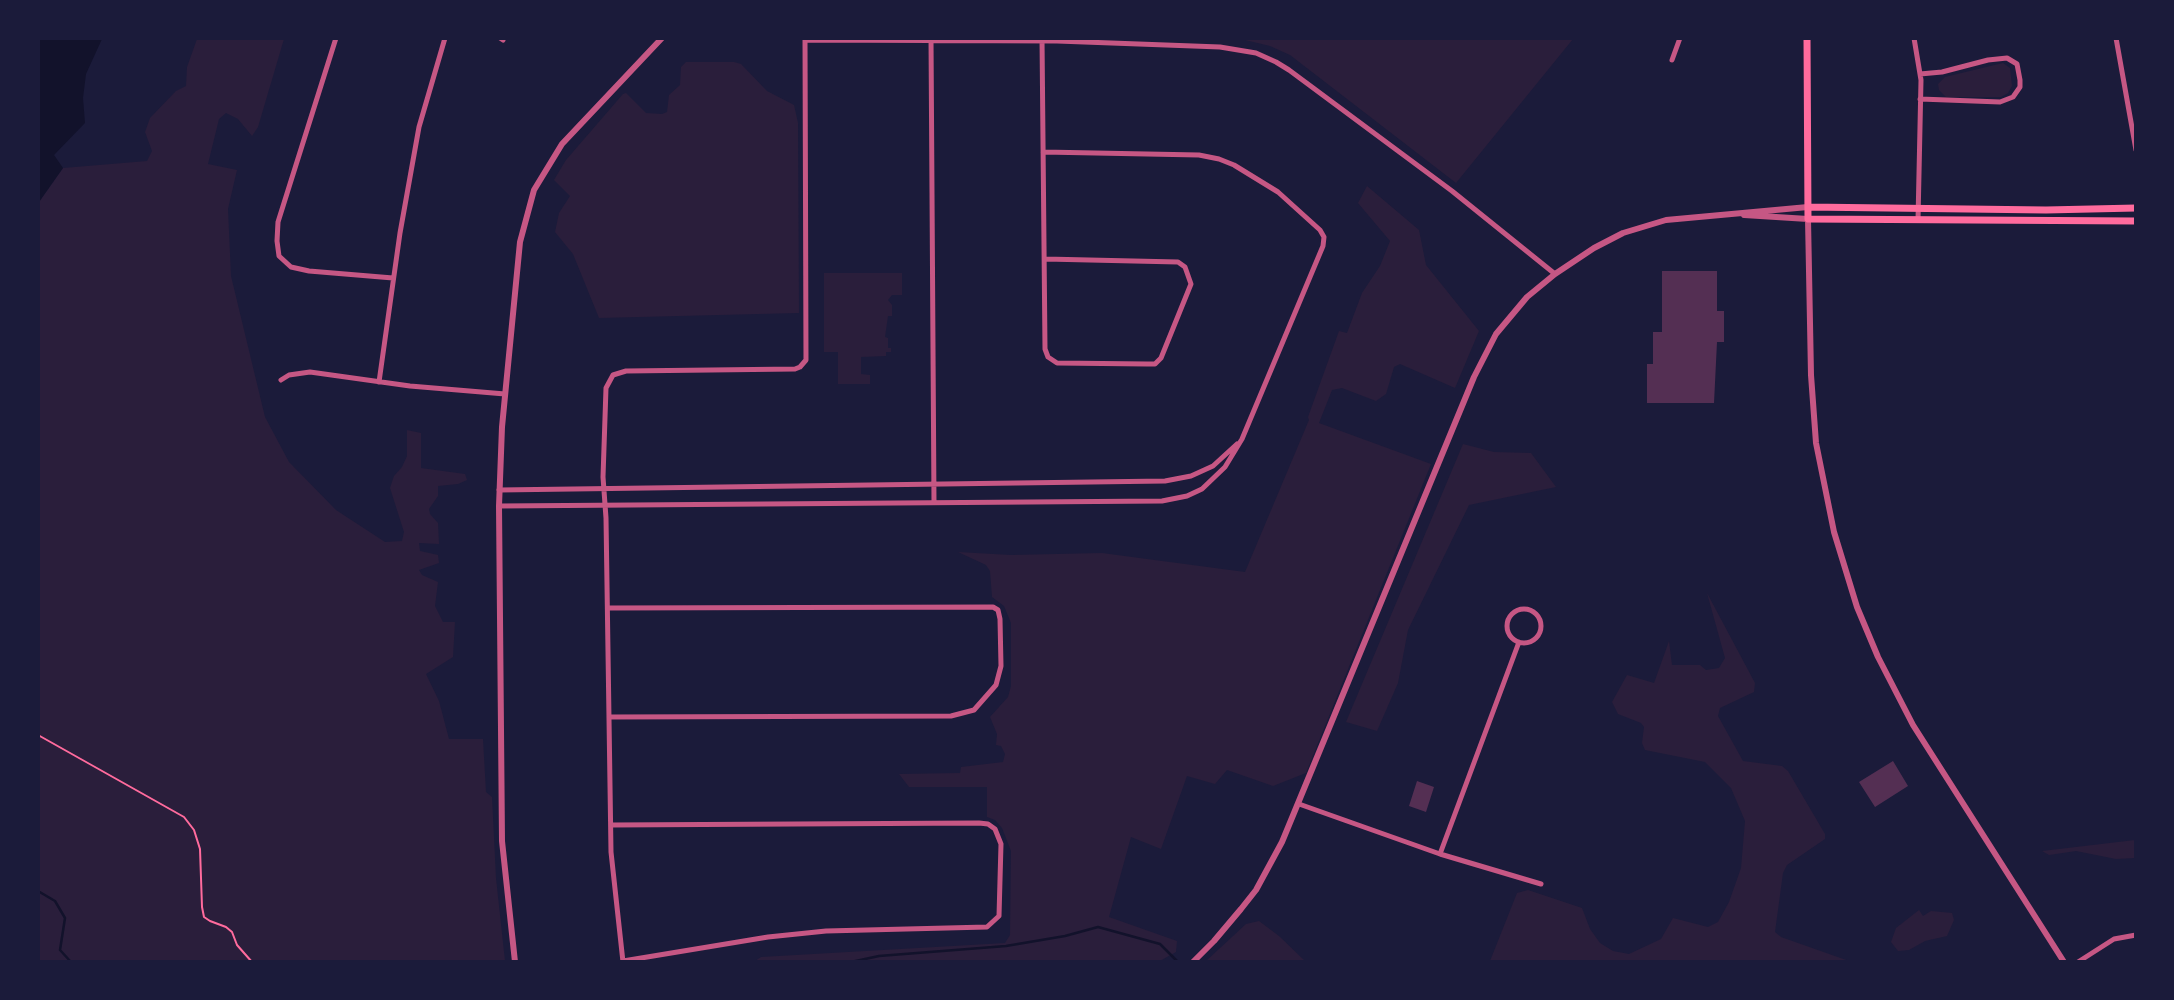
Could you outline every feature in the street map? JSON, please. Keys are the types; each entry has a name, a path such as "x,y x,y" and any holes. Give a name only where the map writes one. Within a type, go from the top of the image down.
{"main road":[{"path":"1807,38 1808,219 2136,221"},
{"path":"1808,206 1919,209 2136,208"}],"street":[{"path":"336,38 278,222 279,256 291,267 309,271 393,278"},
{"path":"379,382 393,278 419,127 445,38"},
{"path":"515,961 502,841 499,490 505,394 520,242 534,190 562,144 662,38"},
{"path":"1672,60 1680,38"},
{"path":"1914,38 1920,74 1919,221"},
{"path":"2116,38 2136,150"},
{"path":"611,825 988,824 995,829 1000,844 999,916 987,927 826,931 768,937 623,961 614,888 611,825 604,490 606,388 613,375 626,371 795,369 804,364 807,344 805,39 1042,40 1220,47 1265,56 1289,70 1452,191 1555,274"},
{"path":"931,39 934,502"},
{"path":"1042,40 1045,349 1048,357 1056,363 1155,364 1161,358 1191,284 1185,267 1178,262 1045,259"},
{"path":"1920,74 2007,58 2017,64 2020,80 2020,87 2013,97 2000,102 1920,99"},
{"path":"499,506 1162,501 1186,496 1202,489 1225,467 1242,439 1323,246 1324,237 1320,230 1278,192 1234,164 1219,159 1199,155 1043,152"},
{"path":"1193,961 1228,926 1256,890 1282,842 1482,356 1496,334 1527,297 1555,274 1594,248 1646,225 1685,217 1808,206"},
{"path":"1731,214 1808,219 1811,375 1816,443 1829,509 1854,597 1878,657 1913,725 2064,961"},
{"path":"281,380 297,373 310,372 379,382 505,394"},
{"path":"499,490 1165,481 1191,476 1213,466 1242,439"},
{"path":"608,608 993,607 998,610 1000,619 1001,666 996,685 974,709 951,716 609,717"},
{"path":"1525,609 1537,616 1540,629 1533,641 1519,642 1509,634 1508,620 1512,614 1525,609"},
{"path":"1440,854 1519,642"},
{"path":"1299,804 1440,854 1541,884"},
{"path":"2078,961 2114,939 2136,935"}],"path":[{"path":"38,735 184,817 194,830 200,849 204,917 232,932 237,945 252,961"}],"shaded area":[{"path":"39,38 102,39 86,74 83,98 85,123 54,155 63,168 39,202"},
{"path":"1573,38 1456,183 1290,55 1270,46 1241,39"},
{"path":"197,39 284,39 258,127 252,136 238,119 226,113 219,119 208,164 237,170 228,209 231,276 265,417 289,462 336,510 385,542 402,541 404,532 390,488 407,456 407,430 421,433 421,468 465,474 467,480 458,484 438,486 438,496 429,509 438,523 439,544 419,543 420,551 438,555 439,563 419,570 422,575 438,582 435,606 443,622 455,622 453,657 426,674 439,701 449,739 483,739 486,792 492,797 496,878 505,961 39,962 39,202 63,168 147,161 152,151 145,132 150,118 176,91 186,86 187,67"},
{"path":"686,62 741,64 767,91 794,105 798,123 799,313 599,318 573,254 555,232 559,213 570,196 554,180 566,160 623,94 626,93 646,113 667,112 669,95 680,85 681,67"},
{"path":"2003,63 2010,68 2012,86 2008,93 2001,97 1946,97 1939,90 1938,84 1945,77"},
{"path":"1367,186 1419,230 1426,265 1479,331 1455,388 1400,364 1394,367 1386,394 1376,401 1342,388 1332,390 1319,423 1431,464 1306,773 1273,786 1227,770 1215,784 1187,776 1161,849 1131,837 1109,917 1177,941 1176,952 1158,962 755,961 761,957 1005,943 1010,935 1011,851 1002,828 995,820 987,817 987,787 909,787 899,774 960,773 961,767 1003,762 1005,754 1001,746 996,745 997,734 990,717 1008,697 1011,686 1011,623 1004,606 992,597 990,571 986,565 958,552 1011,555 1102,553 1245,572 1309,420 1339,331 1347,333 1362,293 1380,266 1390,241 1358,203"},
{"path":"824,273 902,273 902,295 892,295 888,300 892,305 892,316 888,316 885,337 888,338 891,352 886,352 886,356 861,357 861,374 870,375 870,384 838,384 838,352 824,352"},
{"path":"1463,444 1494,452 1531,453 1556,487 1469,505 1408,630 1398,683 1377,731 1346,722"},
{"path":"1707,593 1755,683 1754,692 1720,708 1718,716 1743,761 1782,766 1788,771 1825,834 1825,839 1787,865 1783,873 1775,932 1781,937 1849,961 1490,961 1517,893 1528,890 1582,908 1590,929 1600,943 1613,951 1629,954 1661,939 1673,918 1708,927 1718,922 1729,902 1741,868 1745,821 1731,788 1705,762 1645,750 1642,743 1644,727 1641,723 1618,714 1612,702 1627,675 1654,683 1669,641 1672,665 1700,665 1706,670 1719,668 1725,658"},
{"path":"2135,840 2135,858 2116,859 2076,851 2049,855 2042,851"},
{"path":"1919,910 1923,916 1931,911 1952,913 1954,920 1947,936 1925,941 1909,950 1898,951 1891,942 1896,928"},
{"path":"1259,921 1305,961 1206,961 1246,924"}],"building":[{"path":"1662,271 1717,271 1717,311 1724,311 1724,342 1717,342 1714,403 1647,403 1647,364 1653,364 1653,332 1662,332"},
{"path":"1893,761 1908,786 1875,807 1859,782"},
{"path":"1417,781 1434,787 1426,812 1409,806"}],"waterway":[{"path":"38,891 55,901 65,918 60,950 71,962"},
{"path":"851,962 879,956 1006,946 1065,936 1098,927 1160,944 1178,962"}]}
